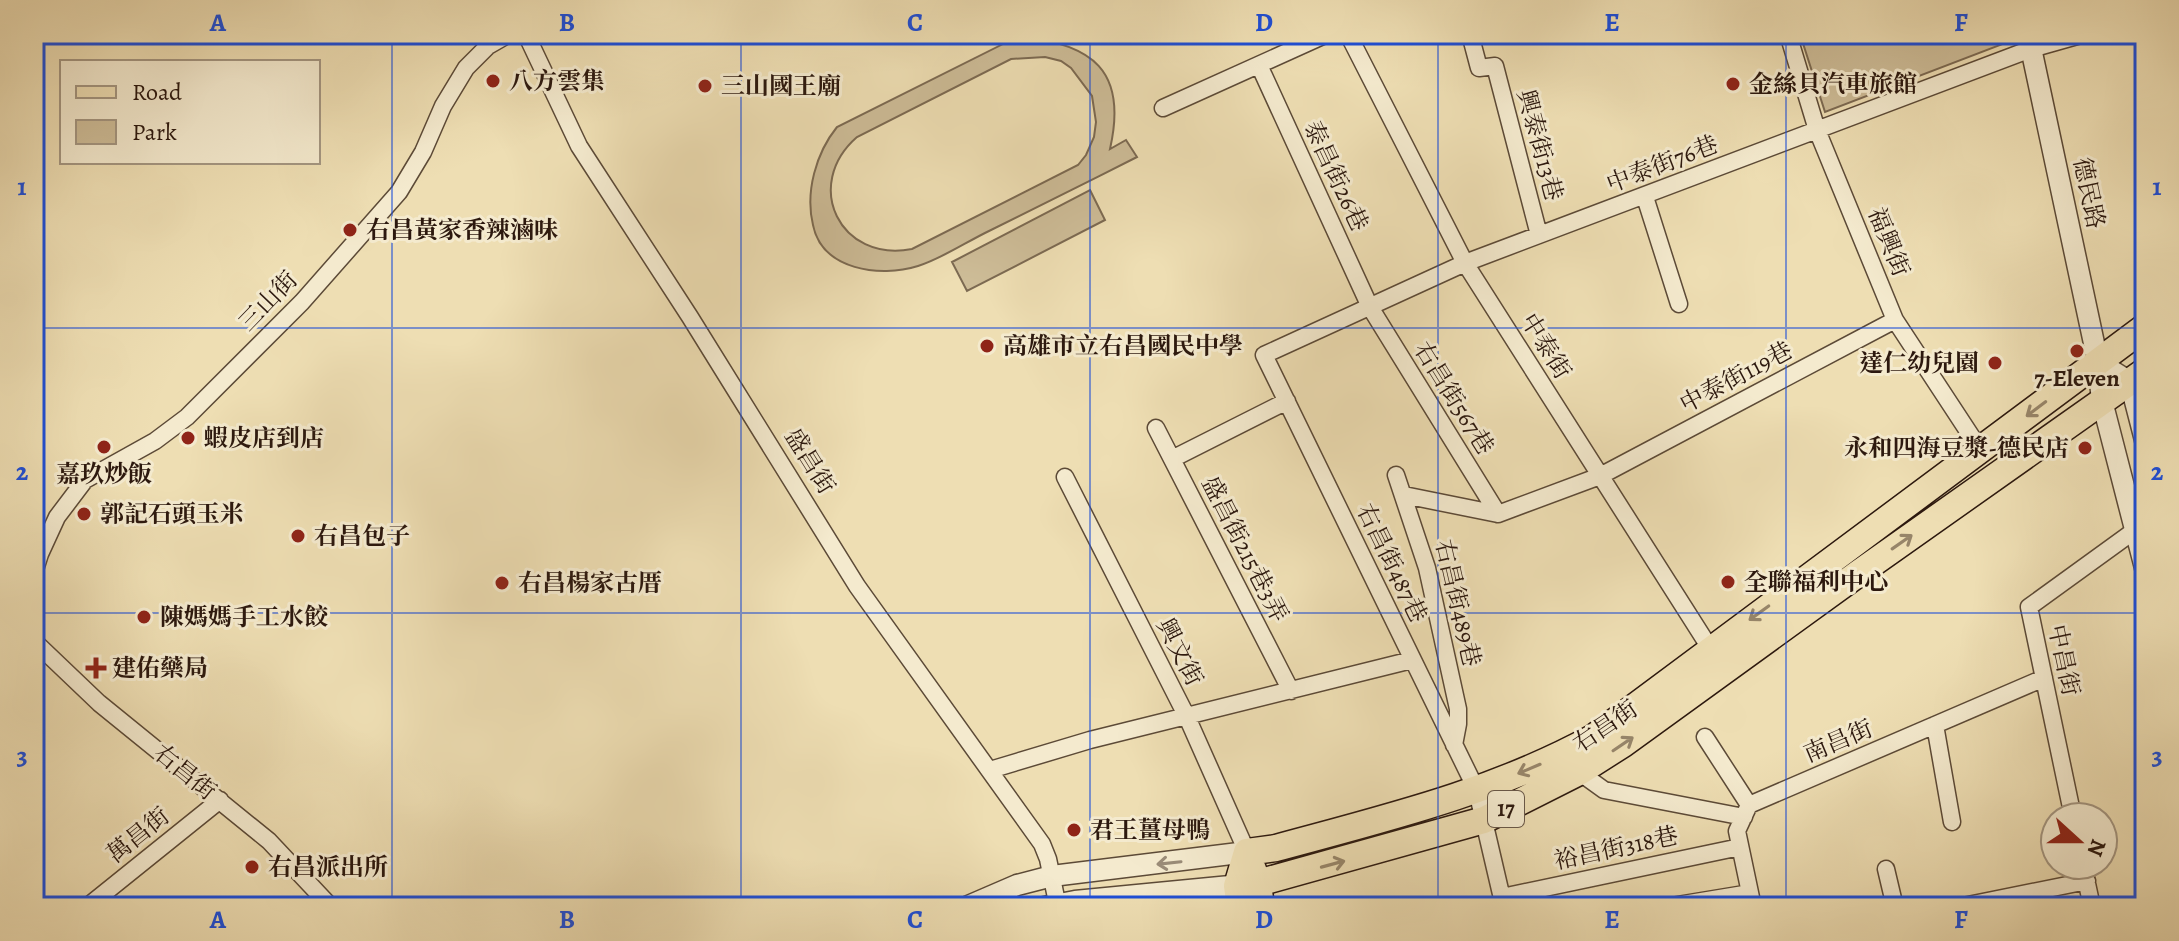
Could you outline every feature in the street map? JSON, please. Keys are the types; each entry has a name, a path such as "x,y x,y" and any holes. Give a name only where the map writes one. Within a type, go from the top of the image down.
{"main road":[{"name":"右昌街","path":"1247,852 1276,848 1477,791 1593,738 2145,327"},
{"name":"右昌街","path":"1249,896 1484,820 1579,772 1623,744 2138,376"},
{"path":"1247,852 1249,896"}],"street":[{"name":"三山街","path":"34,573 57,517 85,480 155,441 187,417 302,302 399,192 466,68 488,46 509,34"},
{"name":"盛昌街","path":"526,34 579,146 730,380 857,586 1042,844 1052,876 1053,906"},
{"path":"1163,108 1327,34"},
{"name":"中泰街","path":"1348,34 1465,263 1726,670"},
{"name":"興泰街13巷","path":"1470,34 1479,68 1495,66 1539,235"},
{"name":"福興街","path":"1788,34 1817,130 1895,320 1981,451"},
{"name":"中泰街76巷","path":"1264,355 1465,263 1817,130 2030,41 2084,34"},
{"name":"德民路","path":"2030,41 2098,362 2102,401 2141,526 2145,568"},
{"name":"泰昌街26巷","path":"1259,65 1370,307"},
{"path":"1645,197 1679,304"},
{"name":"右昌街567巷","path":"1370,307 1498,514"},
{"name":"中泰街119巷","path":"1498,514 1600,476 1895,320"},
{"name":"右昌街487巷","path":"1264,355 1477,791 1503,902"},
{"path":"2098,362 2138,376 2145,440"},
{"path":"1172,459 1287,401"},
{"name":"盛昌街215巷3弄","path":"1156,428 1291,691"},
{"name":"右昌街489巷","path":"1396,475 1427,568 1458,709 1454,745"},
{"name":"興文街","path":"1065,477 1187,717 1247,852"},
{"path":"1404,495 1498,514"},
{"name":"中昌街","path":"2070,801 2029,607 2141,526"},
{"name":"右昌街","path":"34,641 99,703 269,841 331,907"},
{"path":"990,770 1090,740 1412,660"},
{"name":"南昌街","path":"1746,811 2044,678"},
{"path":"1935,725 1952,822"},
{"path":"1705,737 1746,811"},
{"path":"1579,772 1604,790 1746,811"},
{"name":"萬昌街","path":"87,907 220,800"},
{"path":"1665,907 1751,900 1737,831 1746,811"},
{"name":"裕昌街318巷","path":"1503,902 1740,847"},
{"name":"右昌街","path":"966,907 1017,885 1052,876 1247,852"},
{"path":"1886,869 1895,907"},
{"path":"1958,907 2055,881"},
{"path":"2087,881 2092,907"},
{"name":"右昌街","path":"1053,906 1249,896"}],"green space":[{"path":"1800,34 2006,34 2008,42 1825,112"},
{"path":"1019,36 1067,46 1085,54 1099,66 1114,99 1110,149 1126,140 1137,157 927,263 903,270 870,270 840,261 828,252 813,225 810,199 814,173 823,149 837,127","holes":["1045,57 1061,61 1071,68 1092,96 1096,122 1094,137 1078,165 912,249 887,250 865,244 848,232 837,216 831,197 832,177 841,156 857,137 1011,59"]},
{"path":"1090,190 1105,220 967,291 952,262"}],"place":[{"name":"八方雲集","path":"493,81"},
{"name":"金絲貝汽車旅館","path":"1733,84"},
{"name":"三山國王廟","path":"705,86"},
{"name":"右昌黃家香辣滷味","path":"350,230"},
{"name":"高雄市立右昌國民中學","path":"987,346"},
{"name":"7-Eleven","path":"2077,351"},
{"name":"達仁幼兒園","path":"1995,363"},
{"name":"蝦皮店到店","path":"188,438"},
{"name":"嘉玖炒飯","path":"104,447"},
{"name":"永和四海豆漿-德民店","path":"2085,448"},
{"name":"郭記石頭玉米","path":"84,514"},
{"name":"右昌包子","path":"298,536"},
{"name":"全聯福利中心","path":"1728,582"},
{"name":"右昌楊家古厝","path":"502,583"},
{"name":"陳媽媽手工水餃","path":"144,617"},
{"name":"建佑藥局","path":"96,668"},
{"name":"君王薑母鴨","path":"1074,830"},
{"name":"右昌派出所","path":"252,867"}]}
